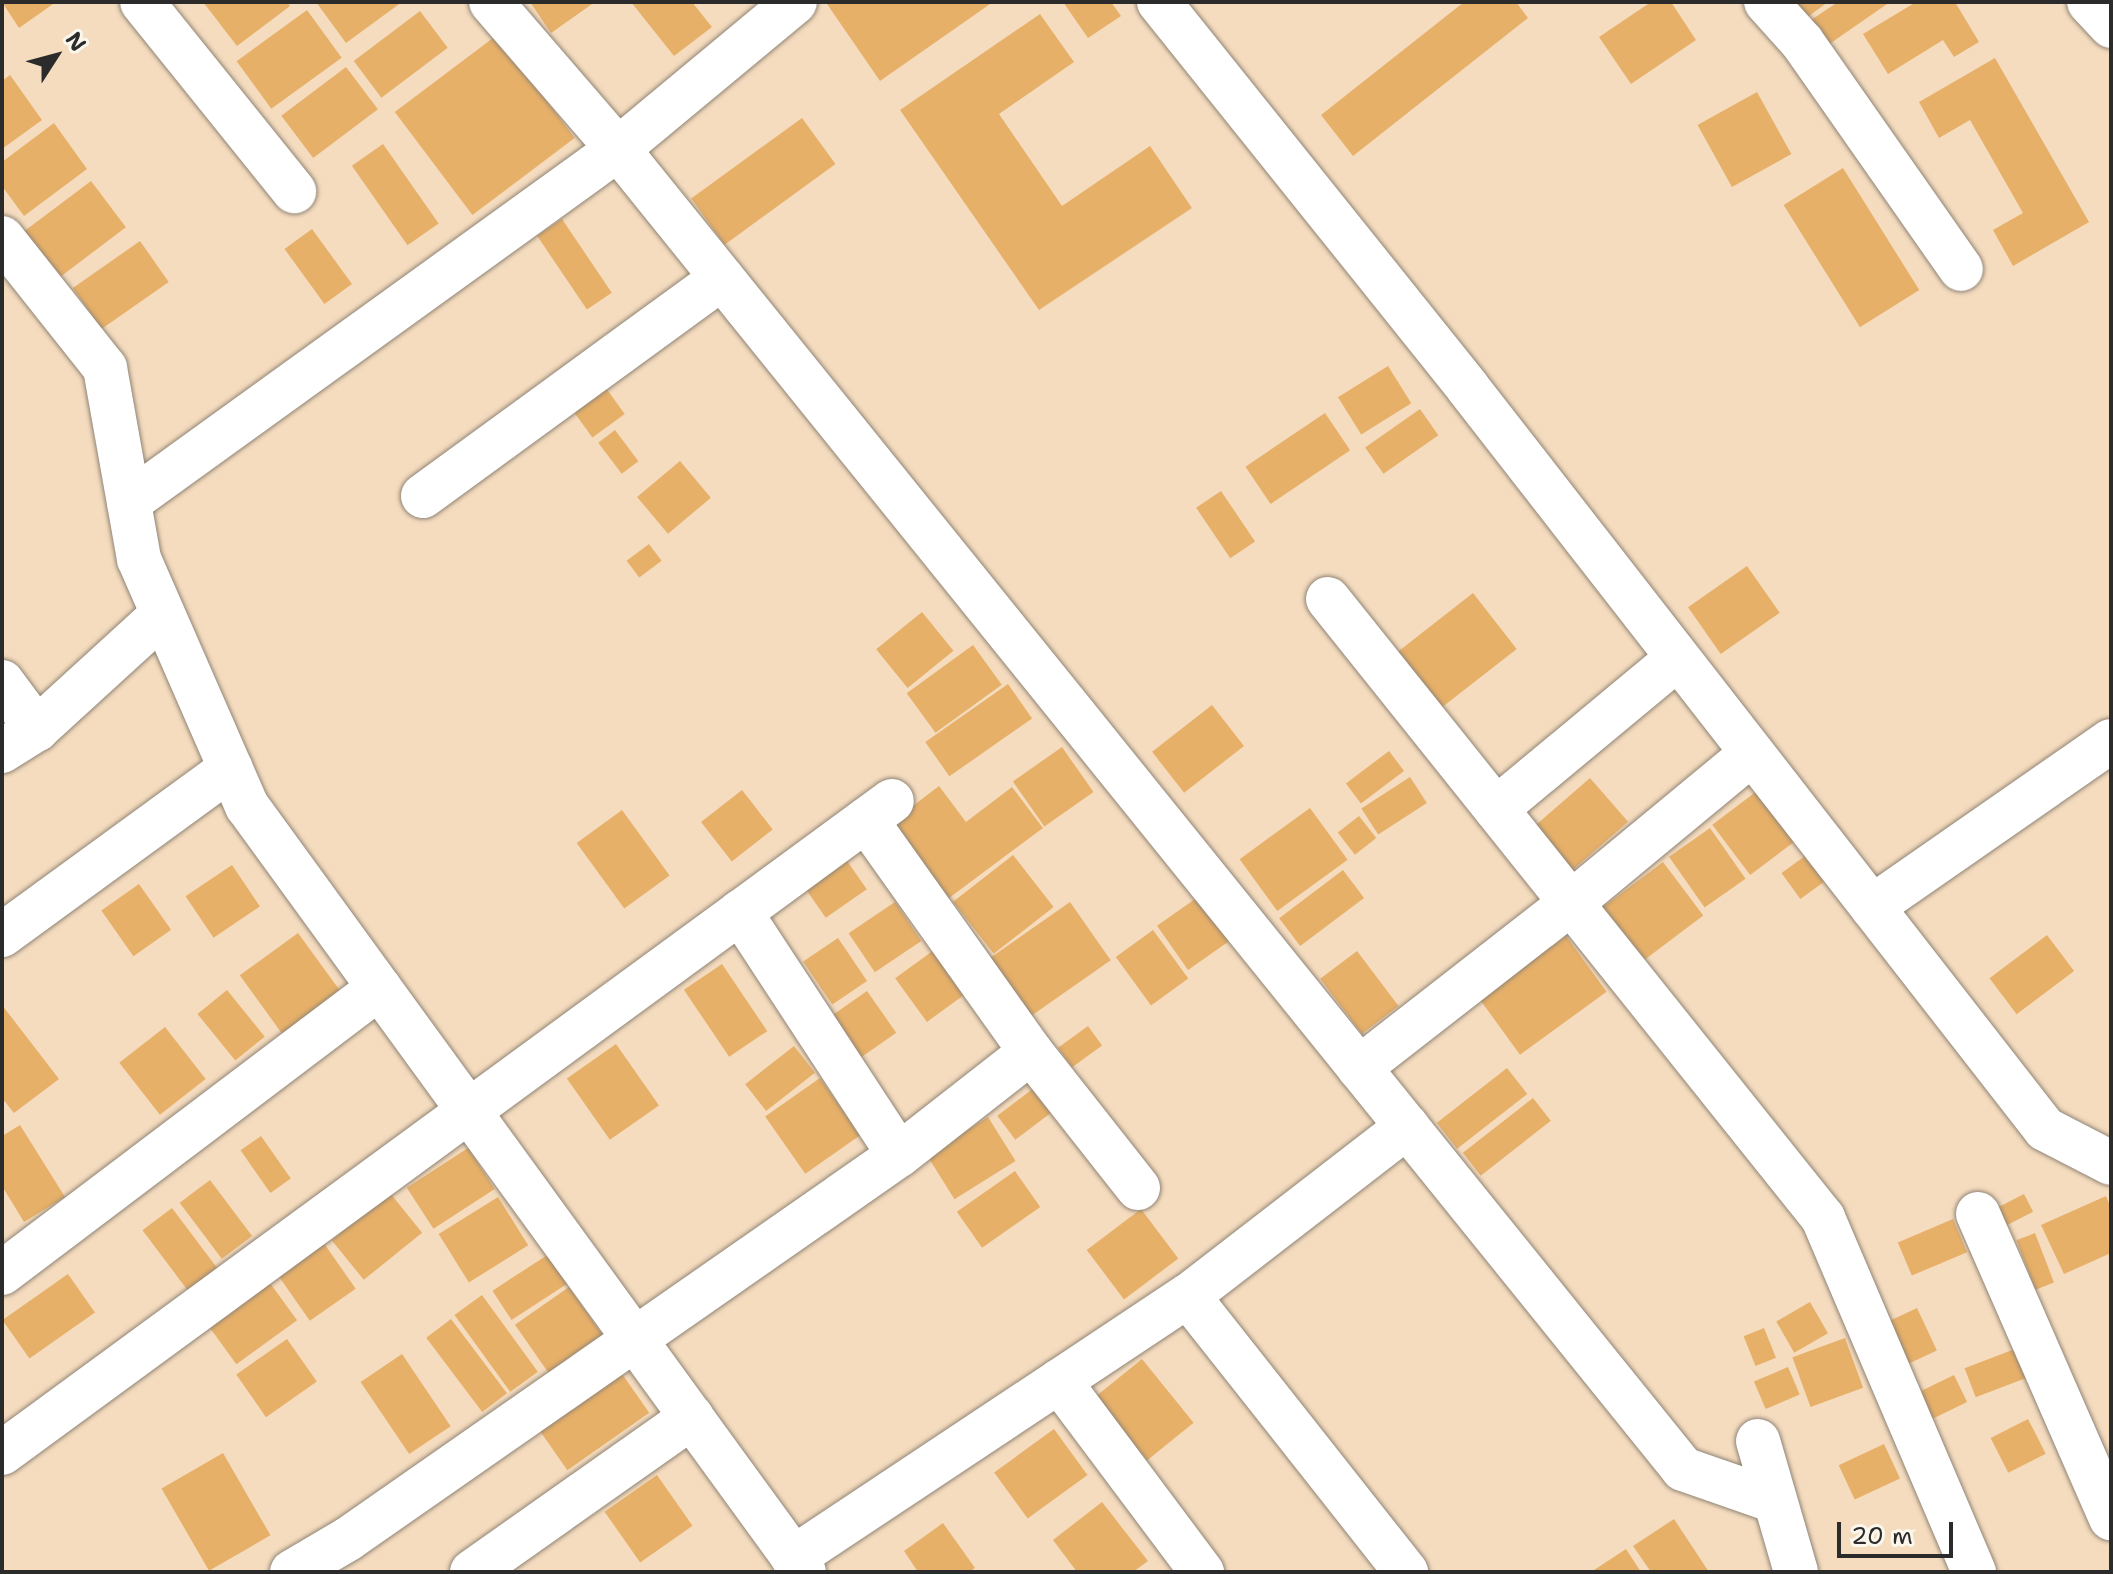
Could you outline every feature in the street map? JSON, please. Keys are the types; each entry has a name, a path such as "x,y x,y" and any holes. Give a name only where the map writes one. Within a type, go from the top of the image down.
{"street":[{"path":"142,2 294,191"},
{"path":"491,2 618,149 1683,1469 1775,1501"},
{"path":"129,502 618,149 795,2"},
{"path":"1159,2 1678,658 2045,1129 2111,1163"},
{"path":"1766,2 1802,42 1961,269"},
{"path":"2089,2 2111,26"},
{"path":"2,238 105,368 139,559 247,806 798,1565 1059,1381 1188,1296 1407,1127"},
{"path":"423,496 722,278"},
{"path":"1328,599 1823,1218 1974,1572"},
{"path":"2,682 20,740 162,615"},
{"path":"1496,809 1678,658"},
{"path":"1872,907 2111,741"},
{"path":"1359,1068 1571,903 1752,753"},
{"path":"2,935 231,768"},
{"path":"2,1453 879,810 1031,1052 1138,1188"},
{"path":"740,912 899,1155"},
{"path":"2,1273 379,988"},
{"path":"292,1572 348,1539 899,1155 1031,1052"},
{"path":"1978,1214 2111,1518"},
{"path":"1188,1296 1406,1572"},
{"path":"1059,1381 1202,1572"},
{"path":"472,1572 692,1417"},
{"path":"1758,1441 1796,1572"}],"building":[{"path":"2,2 56,2 19,28"},
{"path":"203,2 287,2 290,6 237,46"},
{"path":"316,2 402,2 346,43"},
{"path":"530,2 595,2 551,33"},
{"path":"631,2 692,2 712,27 674,56"},
{"path":"993,2 880,81 827,4"},
{"path":"1063,2 1111,2 1121,16 1088,38"},
{"path":"1464,2 1516,2 1528,18 1353,156 1321,115"},
{"path":"1651,2 1671,2 1696,40 1631,84 1599,37"},
{"path":"1774,2 1828,2 1787,32"},
{"path":"1838,2 1890,2 1825,47 1808,22"},
{"path":"1916,2 1955,2 1979,42 1954,57 1943,40 1888,74 1863,34"},
{"path":"307,10 342,58 271,109 237,61"},
{"path":"420,11 448,48 381,98 354,61"},
{"path":"1040,14 1074,62 999,114 1062,206 1150,146 1192,208 1039,310 900,110"},
{"path":"497,35 575,138 472,215 395,112"},
{"path":"1995,58 2089,222 2013,266 1993,230 2023,213 1970,120 1939,138 1919,102"},
{"path":"346,67 378,109 313,158 281,116"},
{"path":"10,75 42,120 2,149 2,81"},
{"path":"1757,92 1791,154 1732,187 1698,125"},
{"path":"802,118 836,164 725,245 691,199"},
{"path":"54,123 87,169 24,216 2,186 2,162"},
{"path":"383,144 439,223 408,245 352,166"},
{"path":"1843,168 1919,290 1860,327 1784,205"},
{"path":"91,181 126,227 56,280 22,233"},
{"path":"562,219 612,293 587,310 537,236"},
{"path":"312,229 352,284 324,304 284,249"},
{"path":"140,241 169,282 102,329 73,288"},
{"path":"1388,366 1411,403 1361,435 1338,397"},
{"path":"603,384 625,414 592,437 571,408"},
{"path":"1420,409 1438,435 1383,474 1365,447"},
{"path":"1325,413 1350,450 1271,504 1245,467"},
{"path":"615,430 638,461 622,474 598,443"},
{"path":"680,461 711,498 668,534 637,497"},
{"path":"1221,491 1255,542 1230,558 1196,508"},
{"path":"649,544 662,561 639,578 627,561"},
{"path":"1747,566 1780,613 1721,654 1688,607"},
{"path":"1473,593 1517,649 1436,712 1392,656"},
{"path":"922,612 953,651 908,688 876,649"},
{"path":"973,645 1002,685 935,733 907,693"},
{"path":"1008,684 1032,718 949,776 925,742"},
{"path":"1212,705 1244,746 1184,793 1152,752"},
{"path":"1062,747 1094,792 1044,826 1013,781"},
{"path":"1389,751 1404,771 1361,803 1346,783"},
{"path":"1410,777 1427,803 1378,835 1361,809"},
{"path":"1590,778 1628,822 1566,876 1528,832"},
{"path":"939,786 966,822 1012,787 1043,828 945,901 888,825"},
{"path":"742,790 773,829 732,861 701,822"},
{"path":"1757,791 1795,841 1750,875 1712,825"},
{"path":"1310,808 1348,860 1277,911 1240,859"},
{"path":"622,810 670,876 624,908 577,843"},
{"path":"1359,816 1376,838 1355,855 1338,833"},
{"path":"1710,828 1746,879 1705,907 1669,857"},
{"path":"1013,855 1054,907 994,954 953,902"},
{"path":"1805,856 1824,882 1800,899 1782,873"},
{"path":"845,858 867,889 826,918 804,887"},
{"path":"1663,862 1703,916 1631,970 1590,917"},
{"path":"232,865 260,906 214,938 186,896"},
{"path":"1343,870 1364,898 1300,946 1279,918"},
{"path":"139,884 171,930 133,956 101,910"},
{"path":"1198,897 1229,941 1188,970 1157,926"},
{"path":"895,902 921,941 875,972 849,933"},
{"path":"1070,902 1111,960 1026,1019 986,961"},
{"path":"1153,930 1188,979 1151,1006 1116,957"},
{"path":"298,933 341,992 283,1034 240,975"},
{"path":"2047,935 2074,971 2017,1014 1989,978"},
{"path":"1566,936 1607,992 1520,1055 1479,999"},
{"path":"838,938 867,981 832,1005 803,961"},
{"path":"934,950 966,994 927,1022 895,978"},
{"path":"1357,951 1399,1006 1362,1034 1320,979"},
{"path":"722,964 767,1031 729,1057 684,990"},
{"path":"227,990 265,1037 235,1061 197,1014"},
{"path":"867,991 896,1033 849,1066 819,1024"},
{"path":"2,1005 59,1079 14,1113 2,1098"},
{"path":"1088,1026 1102,1045 1072,1067 1058,1048"},
{"path":"165,1027 206,1079 160,1115 119,1063"},
{"path":"616,1044 659,1105 610,1140 567,1078"},
{"path":"794,1046 815,1073 766,1111 745,1084"},
{"path":"1507,1068 1527,1094 1457,1149 1437,1123"},
{"path":"820,1078 860,1135 805,1174 765,1116"},
{"path":"1034,1088 1052,1112 1015,1140 997,1116"},
{"path":"1533,1098 1551,1121 1481,1176 1463,1153"},
{"path":"988,1117 1016,1161 954,1199 927,1155"},
{"path":"20,1125 65,1197 24,1222 2,1186 2,1136"},
{"path":"261,1136 291,1179 270,1193 241,1150"},
{"path":"468,1148 495,1189 433,1229 407,1188"},
{"path":"1015,1171 1040,1207 982,1248 957,1212"},
{"path":"210,1180 252,1236 222,1259 180,1203"},
{"path":"390,1193 422,1233 364,1280 332,1240"},
{"path":"2024,1194 2033,1212 1997,1230 1988,1212"},
{"path":"2106,1196 2111,1208 2111,1253 2064,1274 2041,1225"},
{"path":"498,1197 528,1245 469,1282 439,1234"},
{"path":"172,1208 217,1268 188,1290 142,1230"},
{"path":"1141,1209 1178,1259 1124,1299 1087,1250"},
{"path":"1953,1219 1967,1252 1912,1276 1898,1242"},
{"path":"2035,1233 2054,1282 2035,1290 2016,1240"},
{"path":"323,1242 356,1289 310,1321 277,1274"},
{"path":"552,1252 571,1281 512,1320 492,1291"},
{"path":"68,1274 95,1313 29,1358 2,1320"},
{"path":"270,1283 297,1320 236,1364 209,1327"},
{"path":"569,1287 605,1339 551,1376 515,1325"},
{"path":"482,1295 538,1372 510,1392 454,1315"},
{"path":"1810,1302 1828,1333 1794,1353 1776,1322"},
{"path":"1917,1308 1937,1351 1902,1367 1882,1324"},
{"path":"451,1319 507,1393 482,1412 426,1338"},
{"path":"1764,1328 1776,1358 1756,1366 1744,1336"},
{"path":"1845,1338 1863,1388 1811,1407 1792,1357"},
{"path":"287,1339 317,1382 266,1417 236,1375"},
{"path":"2015,1349 2026,1378 1976,1397 1965,1368"},
{"path":"402,1354 451,1426 409,1454 361,1382"},
{"path":"1142,1359 1194,1423 1147,1460 1095,1397"},
{"path":"1788,1367 1800,1395 1766,1409 1754,1381"},
{"path":"620,1371 649,1413 567,1470 538,1428"},
{"path":"1954,1375 1967,1402 1929,1421 1915,1394"},
{"path":"2028,1419 2046,1454 2008,1473 1991,1438"},
{"path":"1054,1429 1088,1475 1028,1519 994,1472"},
{"path":"1884,1444 1900,1478 1855,1500 1839,1465"},
{"path":"223,1453 270,1535 209,1571 162,1488"},
{"path":"657,1475 693,1526 640,1562 605,1512"},
{"path":"1102,1502 1148,1561 1133,1572 1077,1572 1053,1540"},
{"path":"1674,1519 1709,1572 1651,1572 1633,1546"},
{"path":"943,1523 975,1568 969,1572 918,1572 904,1551"},
{"path":"1626,1549 1641,1572 1591,1572"}]}
